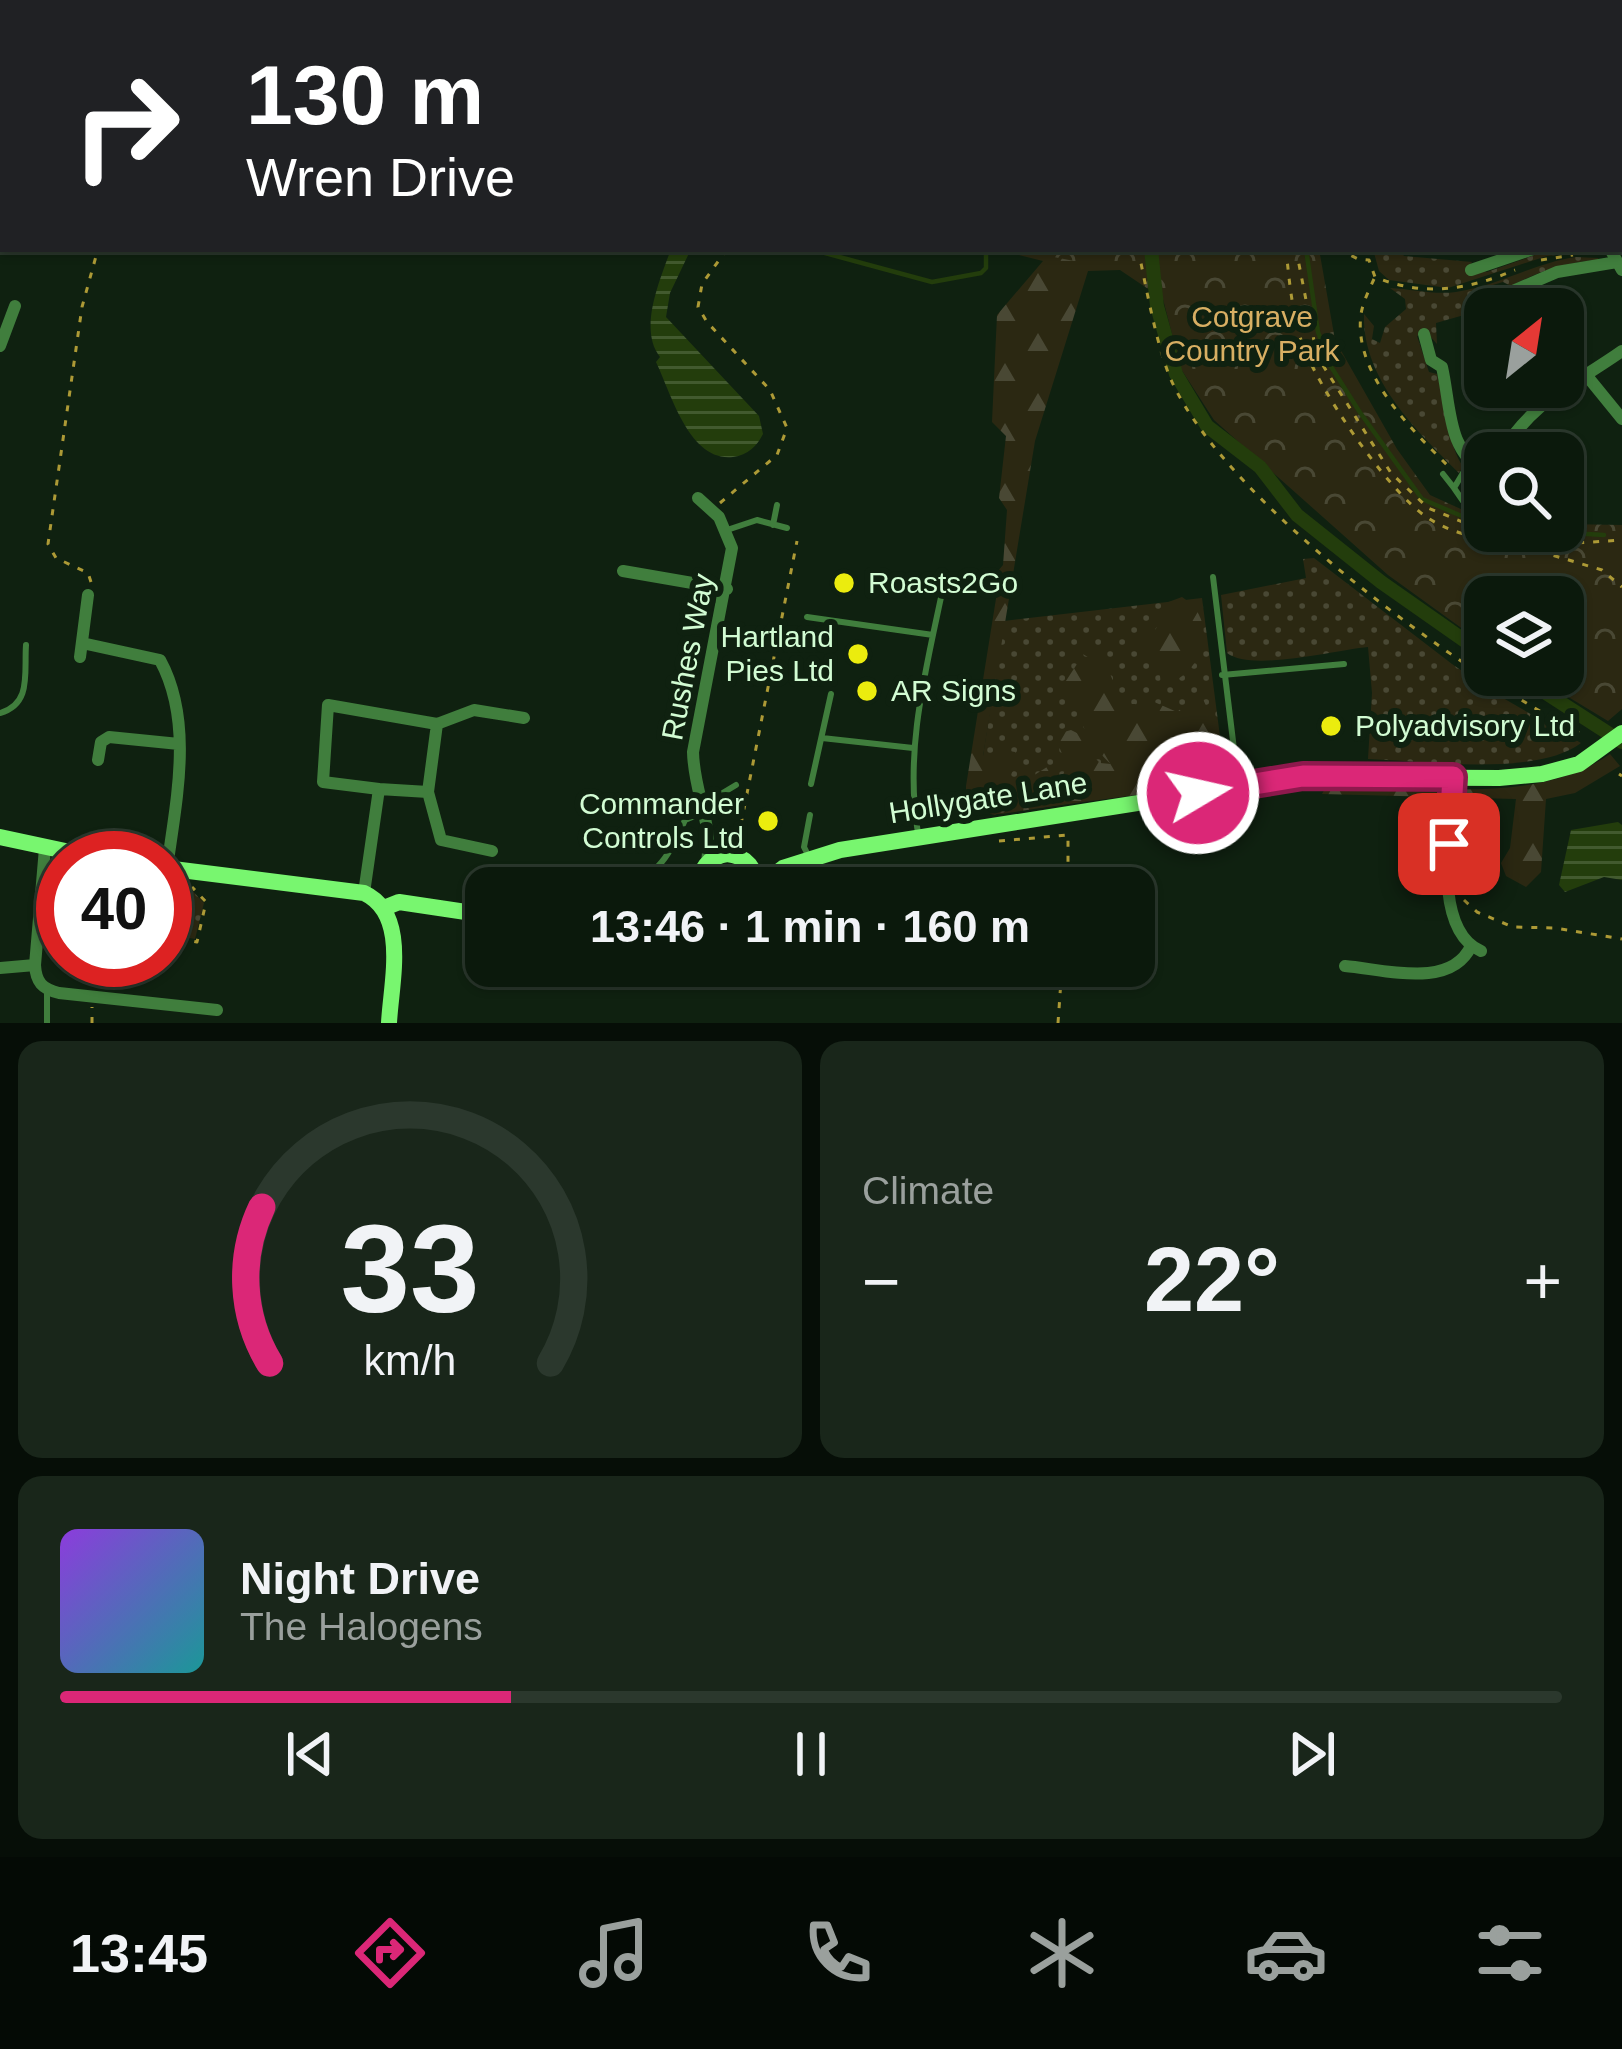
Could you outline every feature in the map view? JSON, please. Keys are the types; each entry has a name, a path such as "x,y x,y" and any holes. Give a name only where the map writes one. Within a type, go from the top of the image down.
{"street":[{"path":"1472,270 1523,252"},
{"path":"1519,288 1557,272 1616,260"},
{"path":"0,346 15,306"},
{"path":"1424,334 1431,360 1442,367 1457,443 1464,456"},
{"path":"1514,432 1542,402 1622,351"},
{"path":"1587,376 1622,419"},
{"path":"698,498 719,517 725,532"},
{"name":"Rushes Way","path":"711,834 693,779 693,752 727,589 732,548 725,532"},
{"path":"623,571 727,589"},
{"path":"88,595 81,650 160,660 172,681 182,767 176,831"},
{"path":"428,792 323,782 328,705 437,724 475,710 524,718"},
{"path":"437,724 428,792 441,840 492,850"},
{"name":"Hollygate Lane","path":"786,867 919,835 1303,776 1542,774 1579,764 1622,733"},
{"path":"98,760 100,742 109,736 179,744"},
{"path":"1345,966 1442,972 1476,949 1449,902 1453,777"},
{"path":"364,893 379,789"},
{"path":"696,867 711,834 738,856"},
{"path":"0,837 36,846"},
{"name":"Hollygate Lane","path":"738,856 748,867"},
{"name":"Hollygate Lane","path":"716,867 738,856 779,867"},
{"path":"192,872 364,893 384,908 393,938 389,1023"},
{"path":"384,908 399,902 465,912"},
{"path":"36,952 36,979 47,989 217,1010"},
{"path":"0,968 35,964"}],"lane":[{"path":"1454,488 1464,471"},
{"path":"1443,475 1463,501"},
{"path":"773,524 777,506"},
{"path":"725,532 757,520 787,528"},
{"path":"1213,577 1239,787"},
{"path":"919,835 910,781 913,748 943,588"},
{"path":"807,617 933,635"},
{"path":"0,713 15,709 23,699 26,645"},
{"path":"1222,675 1344,664"},
{"path":"811,784 831,694"},
{"path":"822,738 913,748"},
{"path":"659,867 685,820 736,785"},
{"path":"809,859 804,847 810,814"},
{"path":"47,989 47,1023"}],"path":[{"path":"88,595 92,579 56,557 48,544 48,529 61,470 82,307 97,252"},
{"path":"718,505 777,454 787,428 770,390 698,307 702,284 725,252"},
{"path":"1139,252 1172,382 1246,483 1396,613 1469,666 1589,737"},
{"path":"1286,252 1296,316 1312,368 1388,480 1429,519 1464,534"},
{"path":"1297,252 1316,356 1391,473 1428,508 1464,522"},
{"path":"1369,260 1370,252"},
{"path":"1375,277 1360,319 1376,377 1385,394 1464,482"},
{"path":"1584,542 1622,540"},
{"path":"738,856 797,541"},
{"path":"1542,552 1602,570 1620,585"},
{"path":"1579,733 1586,744"},
{"path":"991,824 992,837 1003,843 1068,835 1068,867"},
{"path":"192,886 206,902 197,942 192,941"},
{"path":"1456,902 1466,899 1478,912 1514,927 1622,939"},
{"path":"1058,1023 1061,987"}],"green space":[{"path":"1007,252 1121,252 1120,270 1088,271 1035,441 983,756 1015,752 1016,766 1008,779 1014,788 1047,767 1062,777 1067,766 1058,744 1064,732 1071,730 1085,737 1100,763 1111,764 1093,744 1076,702 1062,687 1077,664 1093,660 1081,653 1088,647 1109,671 1122,704 1144,710 1152,701 1177,712 1193,699 1203,699 1213,722 1213,748 1187,738 1160,740 1151,753 1133,756 1125,763 1185,752 1222,759 1210,785 1039,808 1021,802 995,815 975,810 974,814 939,818 930,804 966,804 999,580 992,578 1003,565 1007,510 999,498 1006,436 992,422 997,315 1043,261"},
{"name":"Cotgrave Country Park","path":"1028,252 1320,252 1335,340 1397,449 1430,495 1464,510 1464,552 1584,552 1584,524 1622,525 1622,709 1608,721 1567,696 1584,696 1584,576 1464,576 1464,630 1388,575 1214,420 1181,369 1163,299 1120,270"},
{"path":"1374,252 1472,262 1469,266 1487,272 1543,252 1585,252 1547,256 1448,288 1389,280 1379,271"},
{"path":"1576,257 1599,260 1556,267 1511,286 1503,282 1474,288 1487,285"},
{"path":"1390,288 1464,290 1464,315 1436,323 1437,344 1427,333 1417,336 1429,372 1437,374 1451,437 1463,466 1459,473 1410,421 1382,382 1366,338 1364,314 1374,326 1372,339 1380,343 1385,327 1406,309 1405,299"},
{"path":"1314,558 1464,672 1464,696 1499,696 1581,743 1561,754 1509,764 1368,759 1372,693 1368,647 1274,660 1227,653 1221,595 1306,578 1303,559"},
{"path":"1182,597 1201,620 1202,648 1187,672 1161,686 1159,666 1152,661 1154,652 1141,657 1136,650 1141,630 1154,631 1166,616 1159,611 1163,604"},
{"path":"1202,598 1225,775 1220,780 1002,814 974,814 1004,621"},
{"path":"1610,754 1620,766 1575,793 1546,799 1541,872 1526,887 1506,876 1501,863 1510,848 1516,799 1322,794 1328,783 1474,790 1511,787 1580,771"},
{"path":"192,890 204,903 192,938"}],"shaded area":[{"path":"670,252 690,252 670,293 666,317 759,416 763,434 738,456 718,456 705,449 675,407 656,362 660,357 651,333 657,289"},
{"path":"1622,825 1622,880 1604,877 1565,892 1559,885 1571,830"}],"waterway":[{"path":"821,252 932,282 981,273 986,268 986,252"},
{"path":"1151,252 1157,306 1176,374 1207,426 1260,467 1297,515 1464,640"},
{"path":"1306,252 1318,332 1330,365 1422,499 1464,517"},
{"path":"1584,534 1604,535"},
{"path":"1551,696 1622,742"}],"place":[{"name":"Roasts2Go","path":"844,583"},
{"name":"Hartland Pies Ltd","path":"858,654"},
{"name":"AR Signs","path":"867,691"},
{"name":"Polyadvisory Ltd","path":"1331,726"},
{"name":"Commander Controls Ltd","path":"768,821"}],"route":[{"path":"1198,793 1303,776 1453,777 1449,844"}]}
